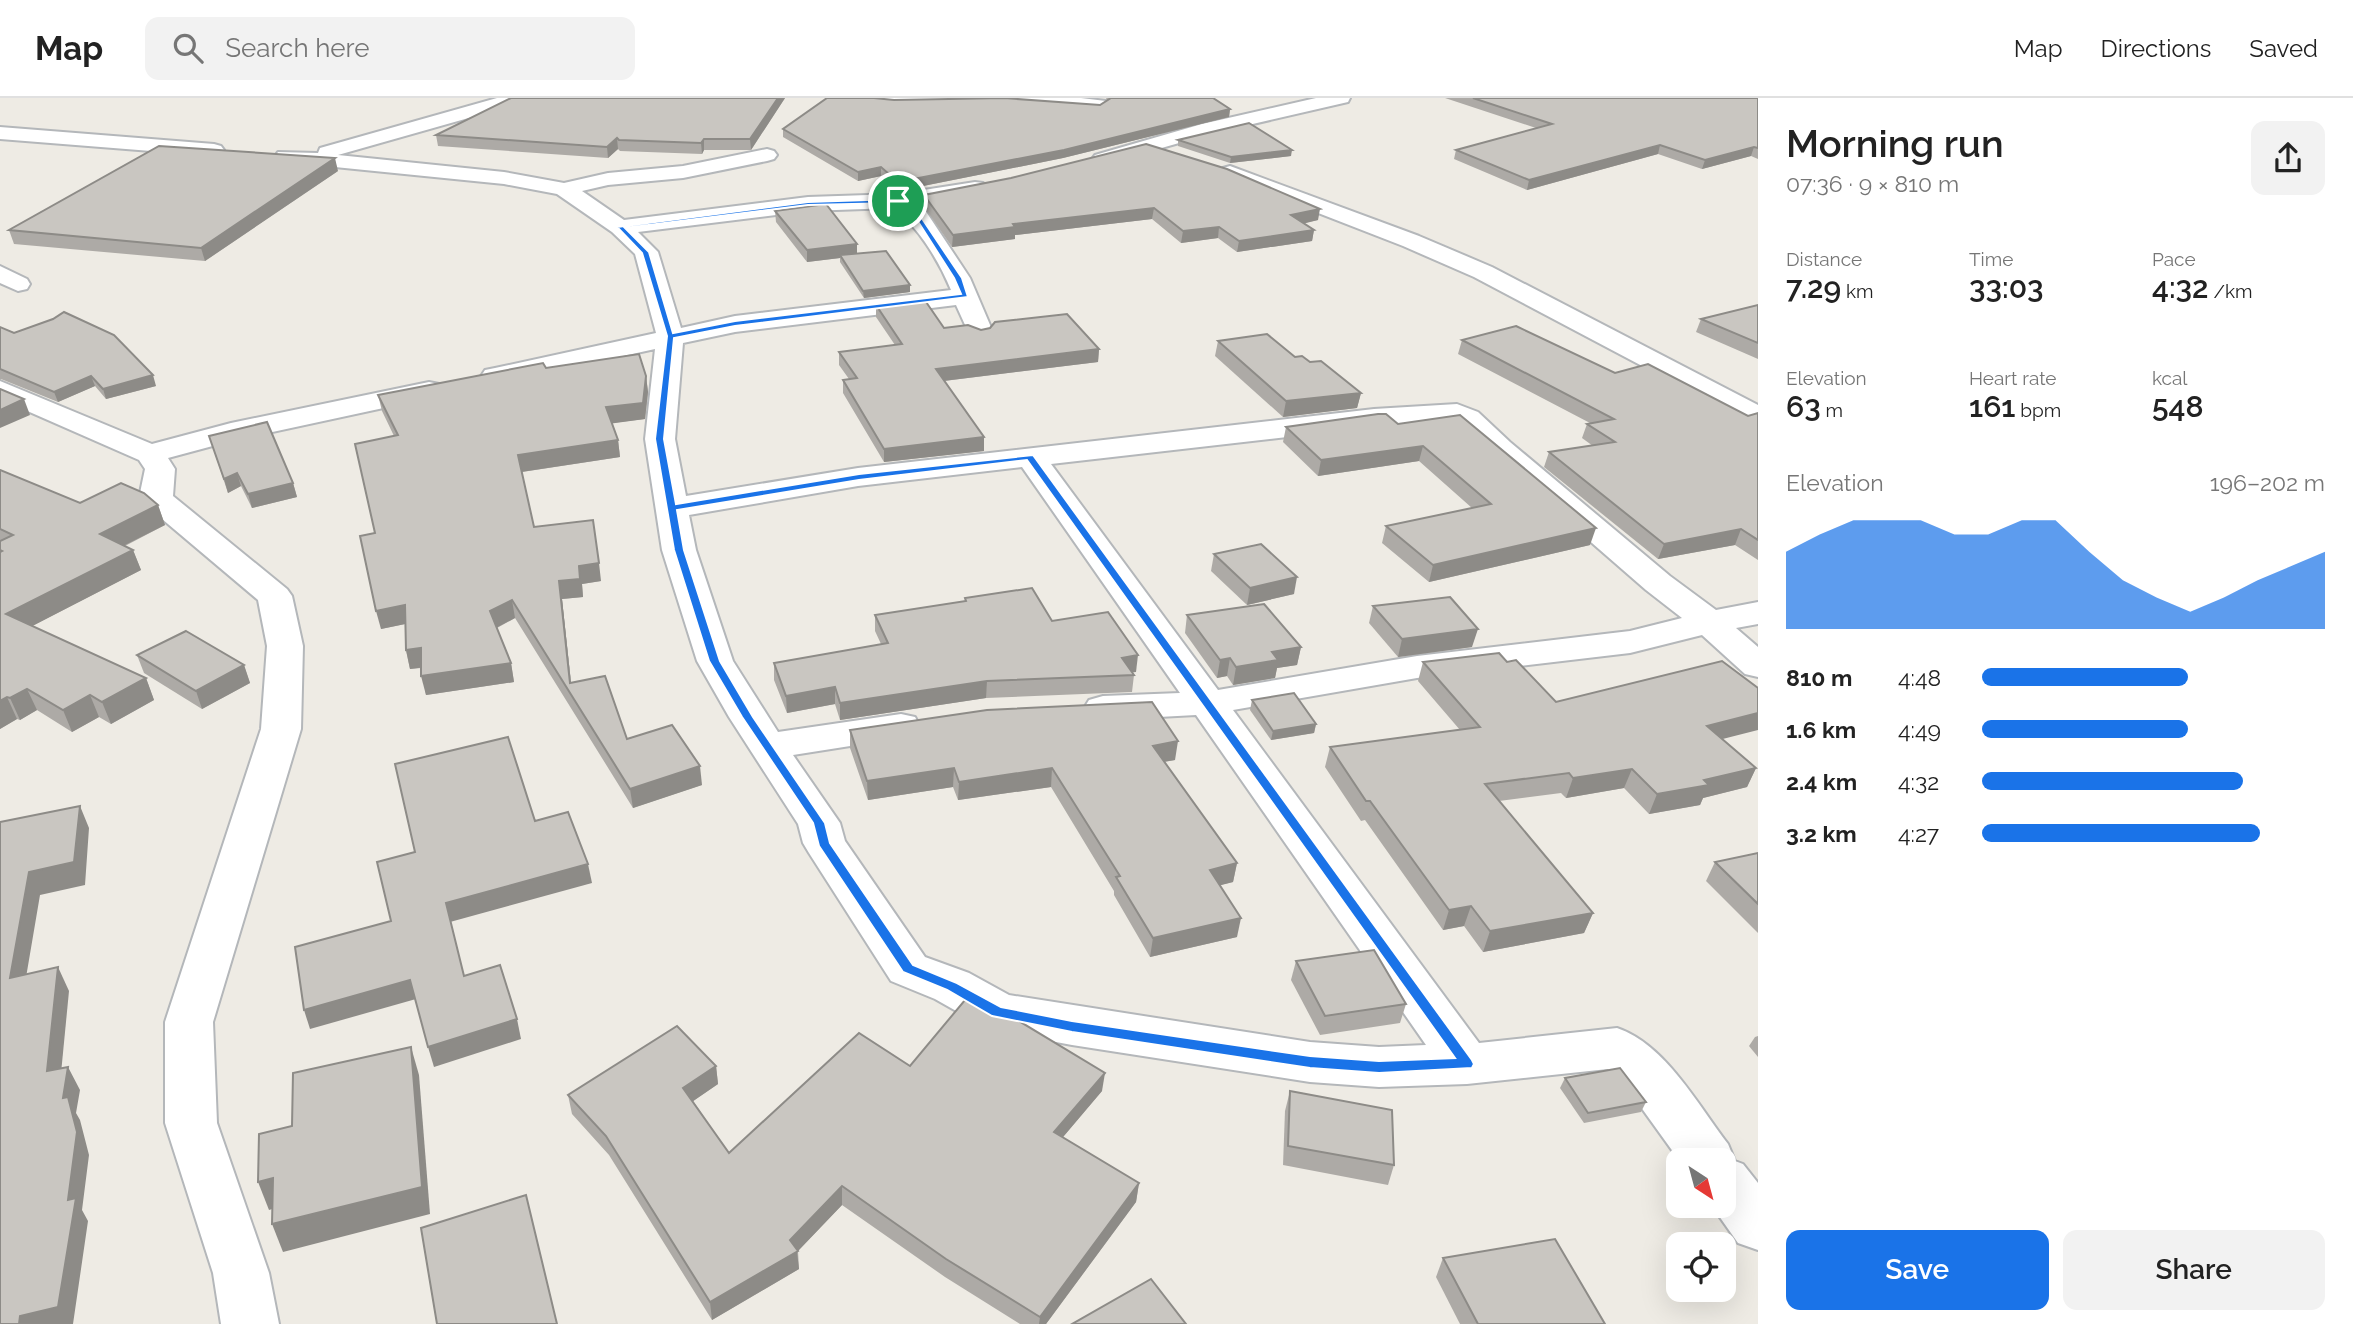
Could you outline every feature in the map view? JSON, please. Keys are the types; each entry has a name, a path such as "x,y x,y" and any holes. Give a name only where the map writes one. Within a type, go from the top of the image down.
{"street":[{"path":"308,158 518,98"},
{"path":"861,98 988,98"},
{"path":"1005,98 1099,105"},
{"path":"1086,163 1209,128 1341,98"},
{"path":"0,133 308,158 504,178 564,189 608,179 683,172 768,155"},
{"path":"1149,147 1411,241 1483,272 1758,416"},
{"path":"620,227 808,204 898,201 997,183"},
{"path":"564,189 620,227 646,252 670,336 660,439 679,550 715,661 767,746 819,823 824,843 908,969 952,986 998,1012 1072,1027 1310,1062 1379,1067 1467,1064 1618,1048 1638,1064 1700,1148"},
{"path":"898,201 917,215 958,278 980,332"},
{"path":"150,454 231,432 466,383 670,336 735,324 965,296"},
{"path":"0,389 150,454 160,469 156,493 160,500 275,596 285,646 281,729 190,1022 191,1123 241,1273 250,1324"},
{"path":"672,508 859,477 1374,418 1457,413 1468,418 1499,449 1709,622 1758,666"},
{"path":"1030,457 1467,1064"},
{"path":"1069,709 1208,703 1417,667 1630,642 1758,613"},
{"path":"767,746 931,721"},
{"path":"1736,1196 1758,1226"}],"building":[{"path":"511,98 778,98 750,139 704,139 701,143 617,138 607,147 436,135"},
{"path":"827,98 1004,98 1100,105 1111,98 1213,98 1230,109 1064,150 898,182 881,167 858,172 783,129"},
{"path":"1473,98 1758,98 1758,148 1705,160 1660,145 1529,180 1456,150 1552,124"},
{"path":"1249,123 1292,150 1231,157 1178,140"},
{"path":"1146,144 1227,169 1320,209 1291,215 1314,230 1239,241 1219,227 1183,231 1154,208 1013,224 1015,227 953,235 924,195 1011,178"},
{"path":"159,146 335,158 201,248 9,230"},
{"path":"826,204 857,244 807,250 775,211"},
{"path":"886,251 910,285 863,291 840,255"},
{"path":"924,299 944,328 968,325 981,330 990,328 995,322 1067,314 1099,349 936,369 984,437 884,449 843,380 857,378 839,352 902,344 876,305"},
{"path":"1758,305 1758,343 1701,319"},
{"path":"64,312 114,335 153,375 103,389 91,376 54,392 0,369 0,327 14,333 53,319"},
{"path":"1516,326 1615,373 1648,364 1748,416 1758,413 1758,540 1741,529 1664,544 1549,452 1615,442 1587,424 1614,419 1462,340"},
{"path":"1267,334 1295,357 1302,356 1310,362 1321,361 1361,393 1286,401 1218,341"},
{"path":"639,354 646,376 643,403 606,407 618,440 518,455 534,527 593,520 599,563 579,566 580,579 559,581 570,683 605,676 627,739 672,725 700,766 630,789 512,600 490,611 511,663 421,676 421,648 406,650 405,605 376,611 360,536 375,533 355,444 398,435 378,395 543,363 546,368"},
{"path":"0,389 24,399 0,410"},
{"path":"1386,414 1398,424 1460,415 1596,528 1433,565 1386,526 1491,504 1423,446 1321,460 1286,427"},
{"path":"267,422 293,483 248,494 237,473 224,479 209,436"},
{"path":"0,470 80,503 121,483 144,493 158,505 100,534 133,550 6,614 146,678 102,702 90,695 63,710 27,689 0,701 0,541 13,535 0,529"},
{"path":"1261,544 1297,577 1250,588 1214,554"},
{"path":"1032,588 1052,621 1108,612 1138,655 1122,658 1134,675 987,681 840,703 835,687 786,696 774,663 888,643 875,615"},
{"path":"1450,597 1478,629 1402,639 1373,606"},
{"path":"1264,604 1301,647 1272,652 1278,660 1236,667 1230,658 1220,660 1187,615"},
{"path":"186,631 244,665 196,691 137,655"},
{"path":"1499,653 1507,662 1516,660 1556,702 1722,661 1758,688 1758,713 1707,726 1756,768 1704,780 1709,785 1657,794 1632,769 1573,778 1569,773 1485,784 1593,913 1490,931 1471,906 1449,910 1370,801 1366,801 1330,747 1480,727 1423,662"},
{"path":"1294,693 1316,724 1273,731 1252,700"},
{"path":"1152,702 1178,741 1153,746 1237,863 1210,870 1241,918 1153,938 1116,877 1120,876 1052,768 959,782 954,768 867,781 850,730 987,710"},
{"path":"508,737 535,821 568,812 588,864 446,903 464,976 500,965 517,1019 428,1047 410,980 304,1010 295,947 391,921 377,862 415,852 395,764"},
{"path":"80,806 74,862 29,872 10,978 58,967 47,1071 68,1067 63,1098 68,1097 77,1132 68,1200 76,1198 58,1307 20,1316 19,1324 0,1324 0,822"},
{"path":"1758,853 1758,904 1715,862"},
{"path":"1374,950 1406,1004 1325,1016 1296,961"},
{"path":"965,1000 981,1009 1014,1018 1105,1073 1054,1132 1139,1183 1040,1317 946,1259 842,1186 790,1240 798,1251 710,1302 606,1136 568,1095 677,1026 716,1066 683,1088 729,1153 859,1033 910,1066"},
{"path":"411,1047 422,1187 272,1224 273,1178 258,1182 259,1134 292,1126 293,1073"},
{"path":"1620,1068 1646,1102 1588,1113 1565,1078"},
{"path":"1290,1091 1392,1110 1394,1165 1288,1146"},
{"path":"526,1195 557,1324 437,1324 421,1228"},
{"path":"1555,1239 1605,1324 1478,1324 1443,1258"},
{"path":"1151,1279 1186,1324 1072,1324"}],"route":[{"path":"898,201 808,204 620,227 646,252 670,336 660,439 679,550 715,661 748,717 819,823 824,843 908,969 952,986 998,1012 1072,1027 1310,1062 1379,1067 1467,1064 1030,457 859,477 672,508 660,439 670,336 735,324 965,296 958,278 917,215 898,201"}]}
